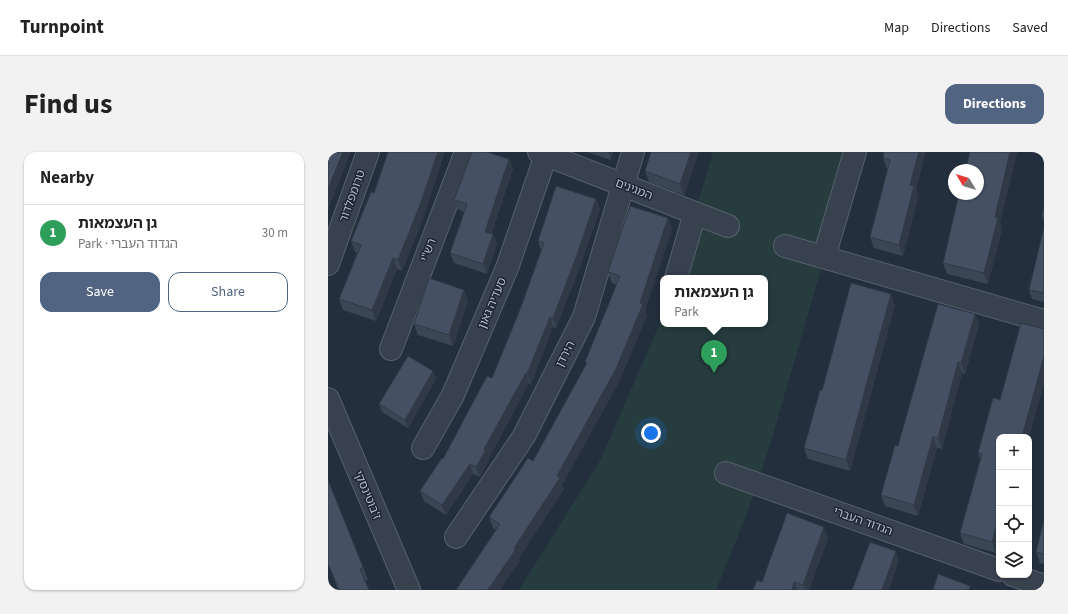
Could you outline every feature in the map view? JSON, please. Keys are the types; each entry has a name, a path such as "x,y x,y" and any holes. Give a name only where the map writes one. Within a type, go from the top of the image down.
{"street":[{"name":"טרומפלדור","path":"328,264 368,152"},
{"name":"רש\"י","path":"391,349 466,152"},
{"name":"הירדן","path":"456,537 524,436 584,317 633,152"},
{"path":"824,257 855,152"},
{"name":"המגינים","path":"544,153 728,226"},
{"name":"סעדיה גאון","path":"422,448 453,395 507,268 544,153"},
{"path":"677,275 695,213"},
{"path":"785,246 1044,322"},
{"name":"ז'בוטינסקי","path":"328,399 408,590"},
{"name":"הגדוד העברי","path":"726,472 996,569"},
{"path":"1021,578 1044,586"}],"green space":[{"path":"713,152 855,152 770,445 747,514 716,590 519,590 601,459 660,323 660,327 768,327 768,275 677,275"}],"building":[{"path":"328,152 343,152 328,189"},
{"path":"388,152 438,152 420,205 398,260 393,258 372,310 339,299 361,245 351,241 371,192 374,193"},
{"path":"472,152 487,152 509,159 485,232 493,234 483,264 450,253 467,204 454,200"},
{"path":"651,152 691,152 680,184 645,171"},
{"path":"884,152 919,152 910,185 914,186 899,245 870,237 890,160 883,158"},
{"path":"970,152 1010,152 995,217 998,218 984,273 943,263 958,200 984,200 984,164 967,164"},
{"path":"556,186 596,199 577,255 553,318 550,317 527,374 526,373 484,449 486,450 476,467 470,464 442,505 420,491 442,458 443,459 487,376 492,378 521,307 544,243 538,241"},
{"path":"630,206 668,218 640,303 643,304 616,369 557,476 560,478 514,548 516,549 488,590 456,590 500,524 489,517 528,458 533,461 587,363 585,362 620,276 608,272"},
{"path":"1044,206 1044,217 1042,216"},
{"path":"1044,227 1044,293 1029,290"},
{"path":"429,278 464,290 449,335 414,324"},
{"path":"851,283 891,294 846,460 804,448 820,390 822,391"},
{"path":"938,304 975,314 961,363 958,362 938,438 933,437 914,505 881,495 895,445 898,446"},
{"path":"1021,323 1044,329 1044,356 1023,434 996,434 996,528 992,542 960,533 982,454 978,453 993,398 1000,400"},
{"path":"408,356 433,371 405,420 379,404"},
{"path":"328,480 363,567 360,569 369,590 339,590 328,563"},
{"path":"787,513 824,527 803,585 794,582 792,590 753,590 757,580 762,582"},
{"path":"1044,520 1044,554 1036,552"},
{"path":"870,542 896,551 882,590 852,590"},
{"path":"938,574 970,586 969,590 933,590"}],"place":[{"name":"גן העצמאות","path":"714,373"}]}
